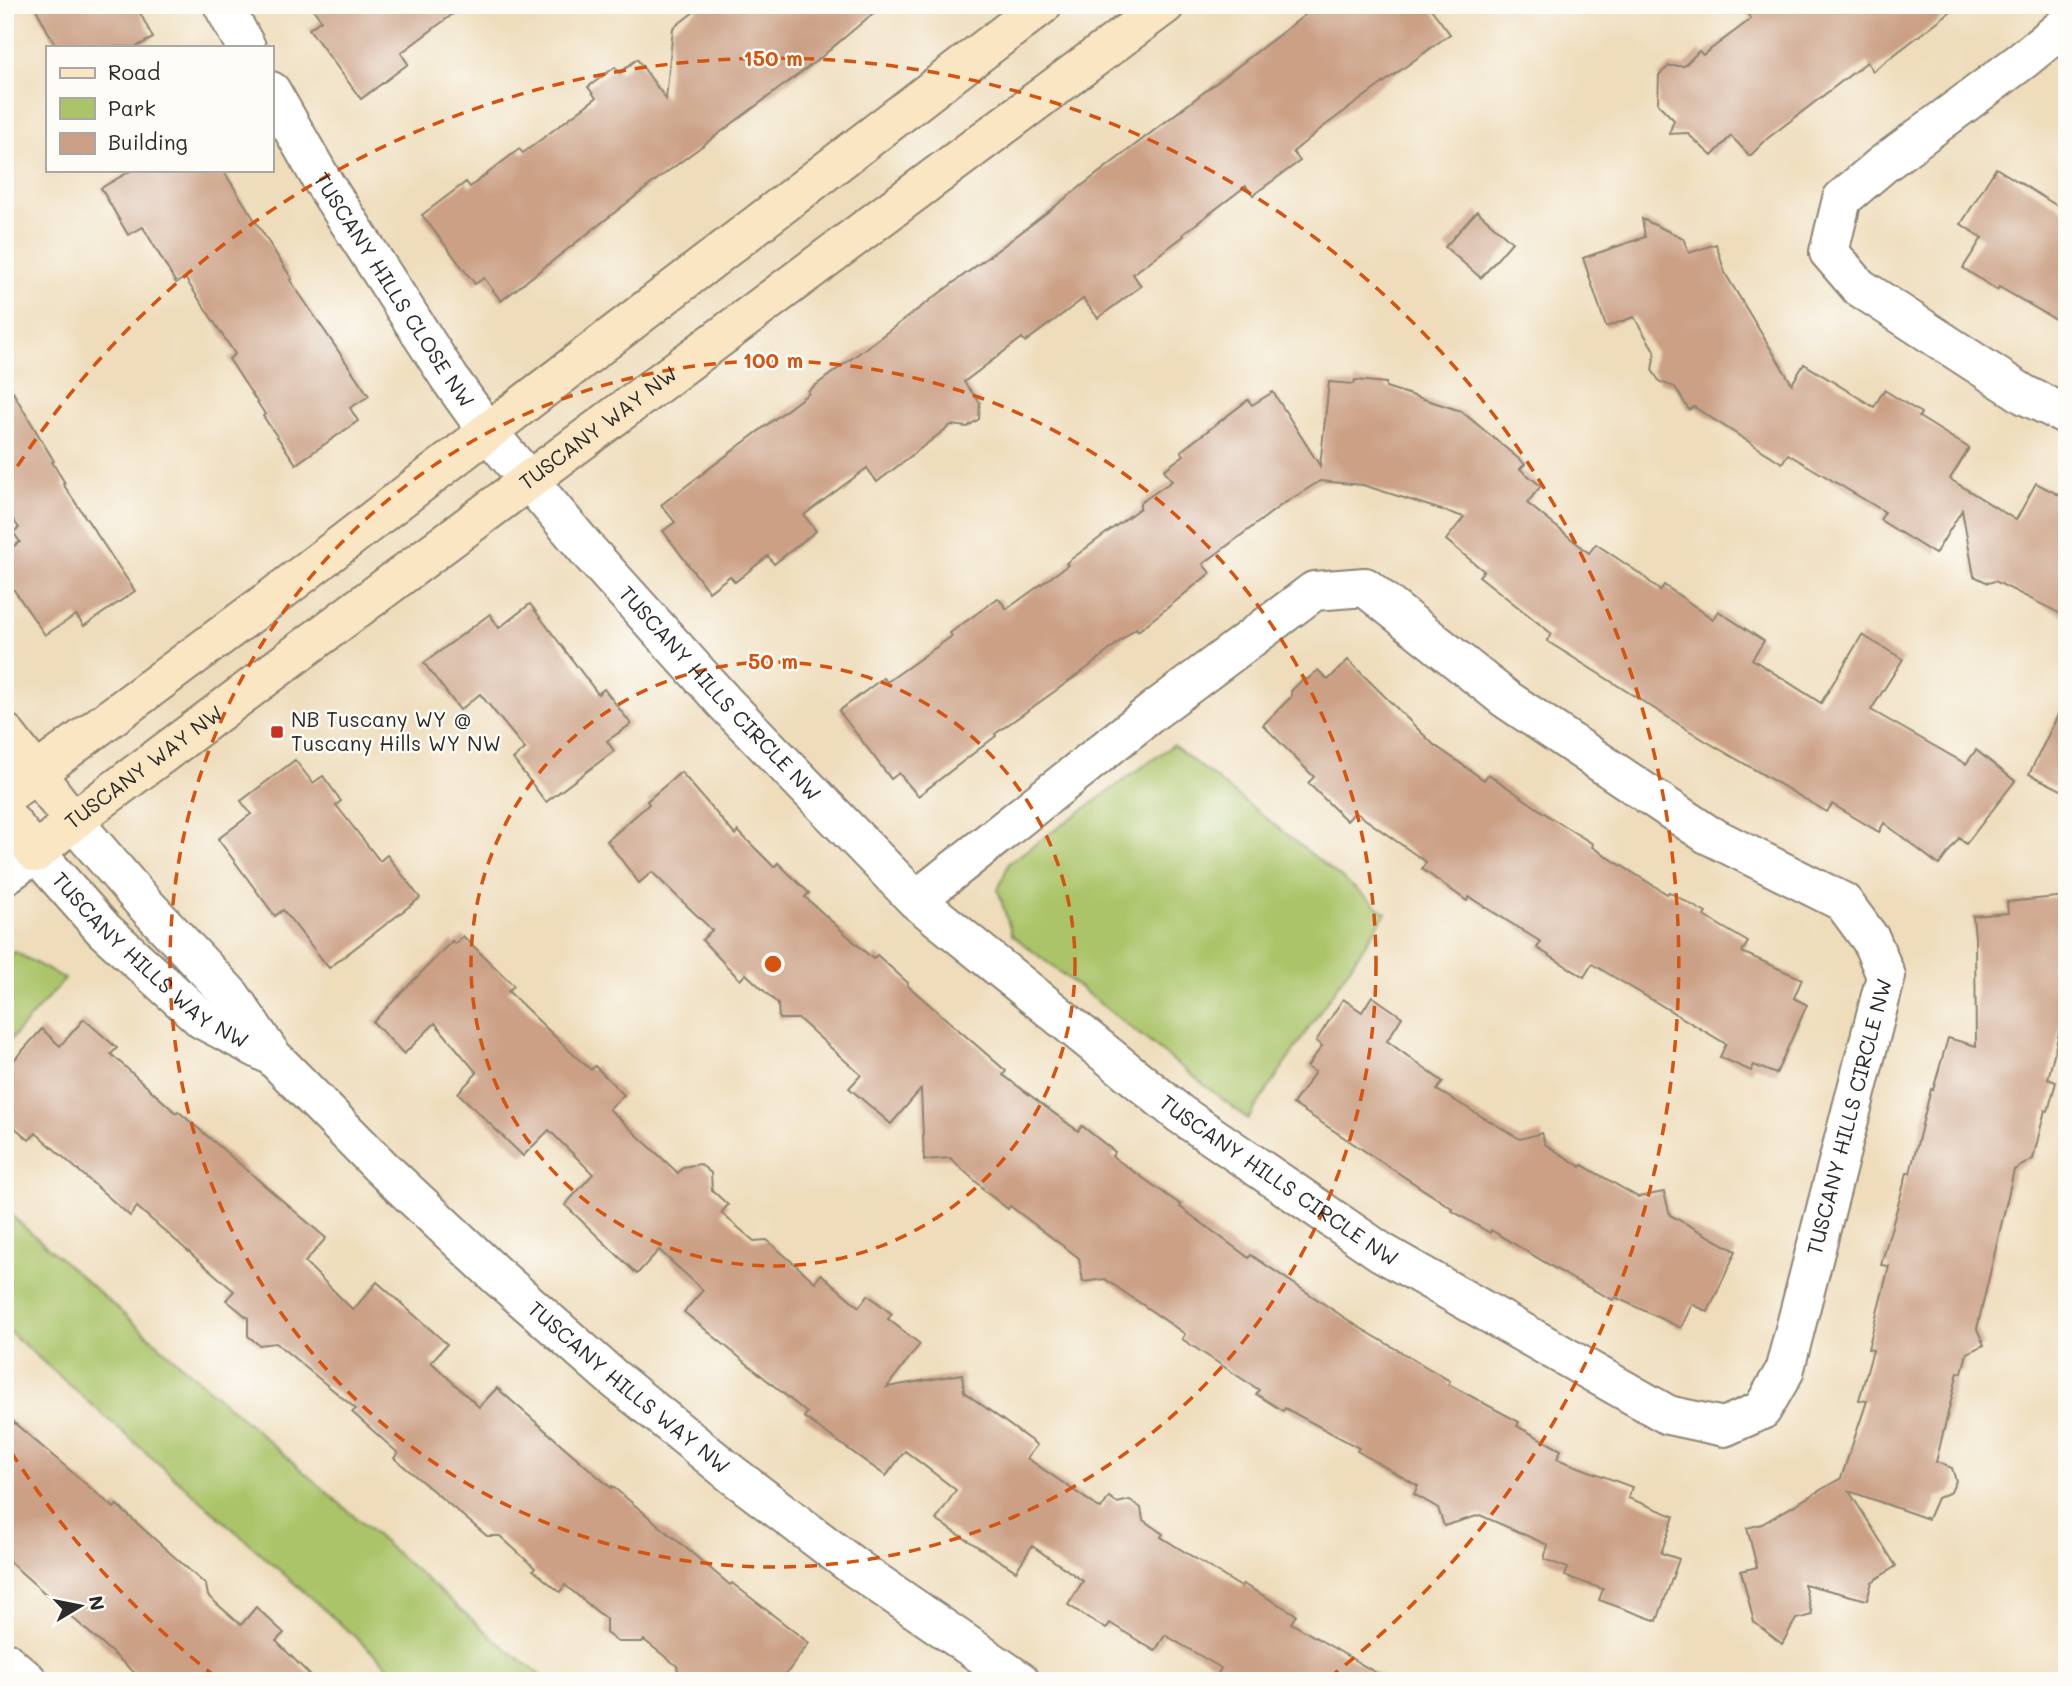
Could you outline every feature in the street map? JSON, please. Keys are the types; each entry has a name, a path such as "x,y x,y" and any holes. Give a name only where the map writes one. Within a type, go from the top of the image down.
{"street":[{"path":"223,5 245,46"},
{"path":"5,796 488,432 1042,5"},
{"name":"TUSCANY WAY NW","path":"36,853 73,821 1165,5"},
{"path":"2067,24 1882,165 1842,199 1829,252 1859,287 2025,395 2067,415"},
{"name":"TUSCANY HILLS CLOSE NW","path":"273,95 320,177 450,379 528,481"},
{"name":"TUSCANY HILLS CIRCLE NW","path":"528,481 725,703 916,900 1180,1114 1381,1252 1668,1415 1724,1427 1762,1410 1784,1372 1886,976 1871,940 1843,902 1707,834 1506,699 1366,587 1314,591 1155,710 916,900"},
{"path":"5,733 73,821"},
{"path":"5,815 36,853 5,875"},
{"name":"TUSCANY HILLS WAY NW","path":"73,821 143,902 231,996 272,1056 457,1238 612,1377 733,1475 857,1569 1020,1681"},
{"name":"TUSCANY HILLS WAY NW","path":"36,853 104,930 203,1020 272,1056"},
{"path":"5,1661 28,1681"}],"green space":[{"path":"1173,745 1386,913 1248,1119 1012,935 998,890 1009,863"},
{"path":"15,952 65,979 5,1046 5,955"},
{"path":"5,1210 499,1643 548,1681 405,1681 5,1328"}],"building":[{"path":"34,5 136,5 153,38 138,46 55,46"},
{"path":"310,5 465,5 401,53 408,64 361,99 309,29 321,20"},
{"path":"703,5 883,5 819,59 659,178 501,301 484,278 475,284 422,215 466,182 470,187 519,149 523,153 596,98 588,87 615,67 620,73 637,59 666,99 673,28"},
{"path":"1318,5 1428,5 1450,34 1293,152 1300,161 1253,195 1246,186 1133,274 1141,286 1098,318 1083,299 1025,342 1022,338 964,382 980,403 979,419 967,427 951,425 877,482 867,468 804,515 816,531 774,564 768,556 735,582 730,576 709,592 663,531 675,522 661,505"},
{"path":"1741,5 1959,5 1873,71 1867,62 1768,138 1750,156 1731,136 1712,156 1687,133 1669,134 1674,120 1658,104 1659,75 1669,66 1684,66 1699,51 1703,55 1751,19"},
{"path":"1996,168 2067,212 2067,326 1999,287 1997,290 1963,268 1982,238 1961,224"},
{"path":"129,172 224,172 292,279 290,280 369,396 350,408 358,421 296,464 229,359 235,354 185,278 176,283 143,227 128,235 101,188"},
{"path":"1477,211 1512,242 1481,278 1445,247"},
{"path":"1642,219 1683,238 1689,253 1716,244 1725,273 1792,384 1804,364 1874,407 1884,390 1921,413 1919,417 1969,448 1950,479 2016,520 2036,483 2067,499 2067,617 1995,581 1988,583 1974,576 1962,510 1935,554 1880,520 1885,512 1788,454 1782,463 1694,407 1689,410 1675,387 1660,382 1652,370 1655,352 1634,317 1606,327 1583,258 1645,237"},
{"path":"5,379 54,461 52,462 65,483 63,484 135,591 84,626 76,615 45,635 5,577 5,552 20,542 13,532 19,528 5,508"},
{"path":"1355,380 1386,383 1386,387 1461,411 1525,464 1520,469 1541,486 1527,503 1589,553 1596,544 1642,575 1660,591 1664,585 1713,619 1718,611 1764,641 1752,659 1821,703 1862,635 1903,659 1871,710 1966,764 1976,750 2015,781 1966,844 1959,838 1939,865 1884,823 1879,832 1832,804 1827,812 1704,740 1547,641 1552,634 1479,576 1484,571 1446,540 1464,517 1363,485 1320,481 1280,506 1203,564 1210,573 1171,605 1138,631 1136,628 1090,666 995,734 996,736 918,796 899,773 891,779 839,711 883,678 887,682 952,636 950,633 998,598 1007,609 1068,565 1066,563 1140,508 1140,503 1172,481 1164,470 1184,455 1181,451 1248,400 1252,405 1273,392 1320,466 1329,382 1354,384"},
{"path":"530,604 598,694 604,689 631,724 607,741 614,751 546,802 513,759 525,749 480,694 460,710 424,663 490,614 499,628"},
{"path":"1348,660 1433,744 1484,780 1488,774 1593,844 1592,847 1667,894 1669,892 1706,913 1704,916 1748,942 1742,952 1802,979 1794,998 1807,1005 1776,1074 1754,1065 1751,1071 1720,1057 1726,1044 1592,964 1584,977 1537,948 1541,942 1469,897 1467,901 1422,869 1426,862 1355,812 1347,821 1308,783 1314,777 1263,725 1291,697 1291,691 1303,679 1308,679 1318,670 1328,680"},
{"path":"2067,697 2067,793 2029,774"},
{"path":"295,760 313,783 323,776 341,801 336,805 380,861 387,855 420,898 329,968 283,910 275,916 218,839 251,814 241,801"},
{"path":"681,772 735,835 738,831 774,867 778,863 809,893 805,897 873,959 877,955 908,983 907,985 1006,1071 1003,1075 1078,1131 1082,1126 1115,1152 1112,1156 1249,1258 1251,1255 1357,1326 1450,1381 1448,1384 1519,1422 1517,1426 1561,1450 1557,1459 1632,1487 1628,1498 1674,1516 1661,1553 1679,1559 1657,1621 1599,1600 1603,1589 1565,1576 1568,1568 1544,1559 1548,1545 1480,1515 1444,1526 1438,1508 1414,1494 1418,1486 1357,1451 1359,1448 1285,1408 1283,1411 1256,1394 1259,1390 1182,1339 1185,1334 1105,1279 1083,1282 1079,1258 1010,1206 1008,1209 982,1189 950,1158 924,1160 921,1089 891,1124 849,1088 861,1075 799,1019 779,1019 778,1004 746,974 740,980 702,940 712,930 652,872 639,883 607,841"},
{"path":"2067,896 2067,1029 2060,1029 2048,1079 2056,1082 2048,1111 2045,1110 2033,1159 2014,1170 1977,1329 1984,1345 1967,1353 1962,1373 1958,1372 1936,1462 1952,1468 1956,1481 1951,1492 1937,1498 1928,1519 1849,1491 1896,1566 1872,1582 1867,1600 1804,1584 1812,1615 1796,1619 1782,1644 1754,1622 1741,1571 1757,1567 1747,1528 1762,1524 1841,1478 1867,1401 1859,1400 1873,1350 1868,1349 1889,1266 1881,1265 1907,1173 1910,1173 1931,1089 1933,1090 1948,1038 1976,1046 1973,916 2008,913 2007,902"},
{"path":"463,936 514,986 508,991 575,1056 591,1070 595,1066 624,1095 609,1109 678,1173 683,1167 700,1164 711,1173 712,1190 728,1205 721,1213 754,1241 767,1240 815,1282 821,1274 859,1307 868,1295 892,1314 888,1319 920,1344 887,1387 962,1374 964,1392 1037,1445 1027,1458 1101,1509 1109,1497 1117,1503 1130,1500 1141,1508 1143,1520 1163,1534 1161,1537 1241,1587 1243,1584 1292,1612 1296,1615 1291,1623 1390,1681 1214,1681 1221,1668 1165,1635 1155,1651 1110,1623 1106,1629 1068,1605 1083,1581 1032,1546 1016,1571 936,1520 956,1490 905,1451 886,1476 804,1417 807,1413 684,1312 703,1290 659,1250 637,1274 565,1205 593,1174 549,1130 523,1156 458,1093 477,1073 435,1023 404,1054 373,1022 452,941 455,944"},
{"path":"1372,996 1402,1017 1387,1041 1443,1082 1437,1090 1520,1139 1542,1133 1545,1144 1581,1167 1582,1165 1638,1197 1664,1192 1670,1215 1736,1251 1708,1312 1692,1304 1681,1328 1615,1297 1613,1300 1451,1210 1453,1209 1293,1104 1315,1072 1307,1067 1322,1046 1316,1041 1343,999 1362,1012"},
{"path":"84,1019 117,1048 111,1054 176,1113 178,1111 326,1238 305,1262 353,1310 377,1282 447,1344 431,1362 479,1407 497,1388 611,1488 612,1486 730,1585 732,1583 809,1643 781,1681 680,1681 677,1666 644,1640 618,1642 606,1633 606,1619 565,1585 560,1592 533,1570 535,1568 500,1536 487,1536 394,1458 398,1453 352,1412 356,1409 276,1343 259,1345 248,1336 248,1318 226,1300 234,1291 137,1207 130,1216 36,1133 29,1140 5,1119 5,1070 42,1029 60,1046"},
{"path":"5,1415 114,1508 117,1505 206,1585 208,1596 241,1625 256,1607 284,1633 276,1641 316,1681 144,1681 5,1558"}],"place":[{"name":"NB Tuscany WY @ Tuscany Hills WY NW","path":"277,732"}]}
